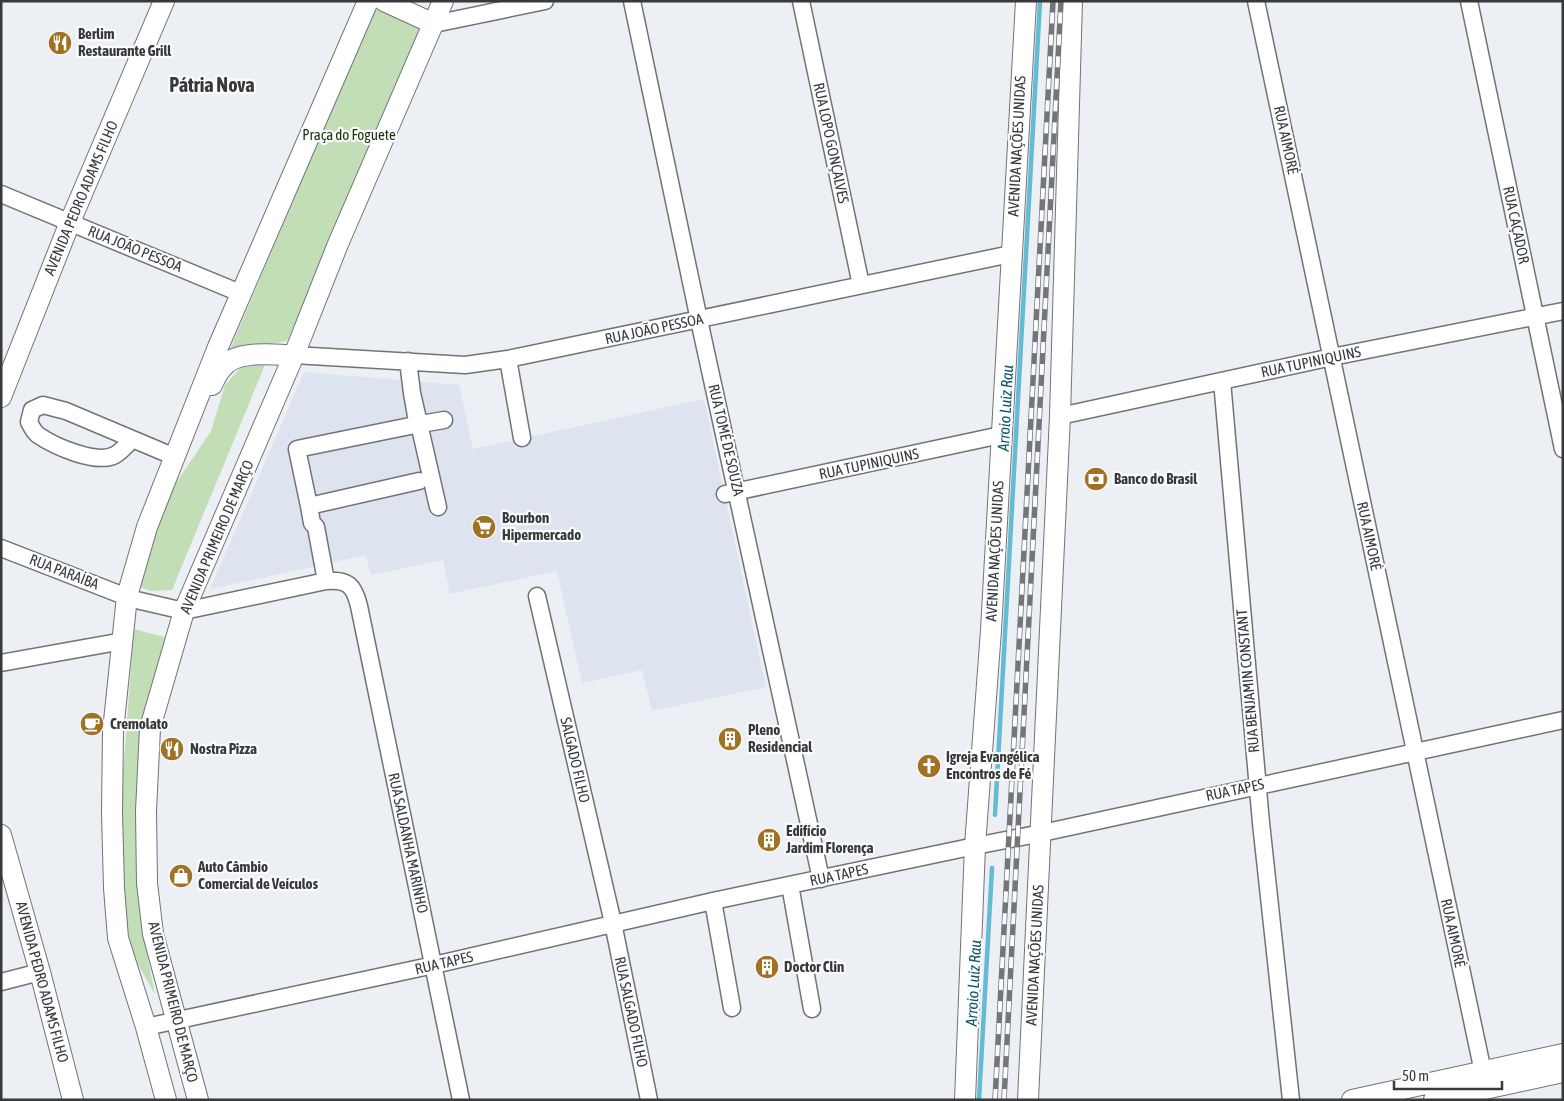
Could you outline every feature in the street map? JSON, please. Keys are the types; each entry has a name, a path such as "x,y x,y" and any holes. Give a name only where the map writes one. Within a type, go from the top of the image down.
{"main road":[{"name":"AVENIDA PEDRO ADAMS FILHO","path":"1,397 70,222 164,1"},
{"name":"AVENIDA PRIMEIRO DE MARÇO","path":"166,1100 146,1027 118,938 114,888 112,814 113,731 127,596 147,527 240,292 368,1"},
{"path":"384,1 434,24"},
{"name":"AVENIDA PRIMEIRO DE MARÇO","path":"198,1100 152,934 147,883 146,811 150,728 184,611 294,355 338,244 443,1"},
{"name":"AVENIDA NAÇÕES UNIDAS","path":"965,1100 975,846 991,630 1026,1"},
{"name":"AVENIDA NAÇÕES UNIDAS","path":"1028,1100 1042,833 1060,416 1072,1"},
{"path":"175,455 217,374 225,364 234,358 245,355 294,355"},
{"name":"AVENIDA PEDRO ADAMS FILHO","path":"1,835 40,972 73,1100"},
{"path":"1434,1100 1486,1086 1563,1054"},
{"path":"1352,1100 1486,1086 1563,1072"}],"street":[{"path":"434,24 545,1"},
{"name":"RUA TOMÉ DE SOUZA","path":"632,1 699,320 731,493 821,879"},
{"name":"RUA LOPO GONÇALVES","path":"801,1 861,285"},
{"name":"RUA AIMORÉ","path":"1256,1 1486,1086"},
{"name":"RUA CAÇADOR","path":"1469,1 1563,449"},
{"name":"RUA JOÃO PESSOA","path":"1,194 240,292"},
{"name":"RUA JOÃO PESSOA","path":"294,355 465,365 508,359 1011,254"},
{"name":"RUA TUPINIQUINS","path":"1060,416 1332,357 1536,318 1563,311"},
{"path":"508,359 522,438"},
{"path":"408,361 417,425 438,507"},
{"name":"RUA BENJAMIN CONSTANT","path":"1222,381 1258,785 1291,1100"},
{"path":"132,440 114,456 99,458 85,456 36,434 29,422 32,410 43,405 66,411 132,440 175,455"},
{"path":"184,611 326,581 316,527 312,523 297,449 444,420"},
{"name":"RUA TUPINIQUINS","path":"731,493 1001,435"},
{"path":"309,506 419,481"},
{"name":"RUA PARAÍBA","path":"1,548 148,604 184,611"},
{"name":"RUA SALDANHA MARINHO","path":"326,581 339,580 352,588 361,615 461,1100"},
{"name":"SALGADO FILHO","path":"537,596 613,923"},
{"path":"1,663 123,640"},
{"name":"RUA TAPES","path":"146,1027 434,965 613,923 1042,833 1563,720"},
{"path":"790,885 812,1009"},
{"path":"713,902 732,1008"},
{"name":"RUA SALGADO FILHO","path":"613,923 649,1100"},
{"path":"1,982 40,972"}],"shaded area":[{"name":"Bourbon Hipermercado","path":"304,372 459,385 473,449 704,399 766,687 652,711 642,670 582,683 557,571 450,594 443,560 371,575 366,555 210,589"}],"green space":[{"name":"Praça do Foguete","path":"375,7 422,30 334,239 287,341 229,352"},
{"path":"265,365 172,590 151,591 135,585 164,501 211,431 225,385 242,366"},
{"path":"134,629 168,638 143,737 144,940 155,994 132,954 123,895 119,829"}],"waterway":[{"name":"Arroio Luiz Rau","path":"995,815 1040,1"},
{"name":"Arroio Luiz Rau","path":"979,1100 992,868"}],"railway":[{"path":"995,1100 1053,1"},
{"path":"1004,1100 1061,1"}],"place":[{"name":"Berlim Restaurante Grill","path":"60,43"},
{"name":"Banco do Brasil","path":"1096,479"},
{"name":"Bourbon Hipermercado","path":"484,527"},
{"name":"Cremolato","path":"92,724"},
{"name":"Pleno Residencial","path":"730,739"},
{"name":"Nostra Pizza","path":"172,749"},
{"name":"Igreja Evangélica Encontros de Fé","path":"929,766"},
{"name":"Edifício Jardim Florença","path":"769,840"},
{"name":"Auto Câmbio Comercial de Veículos","path":"181,876"},
{"name":"Doctor Clin","path":"767,967"}],"district":[{"name":"Pátria Nova","path":"212,85"}]}
